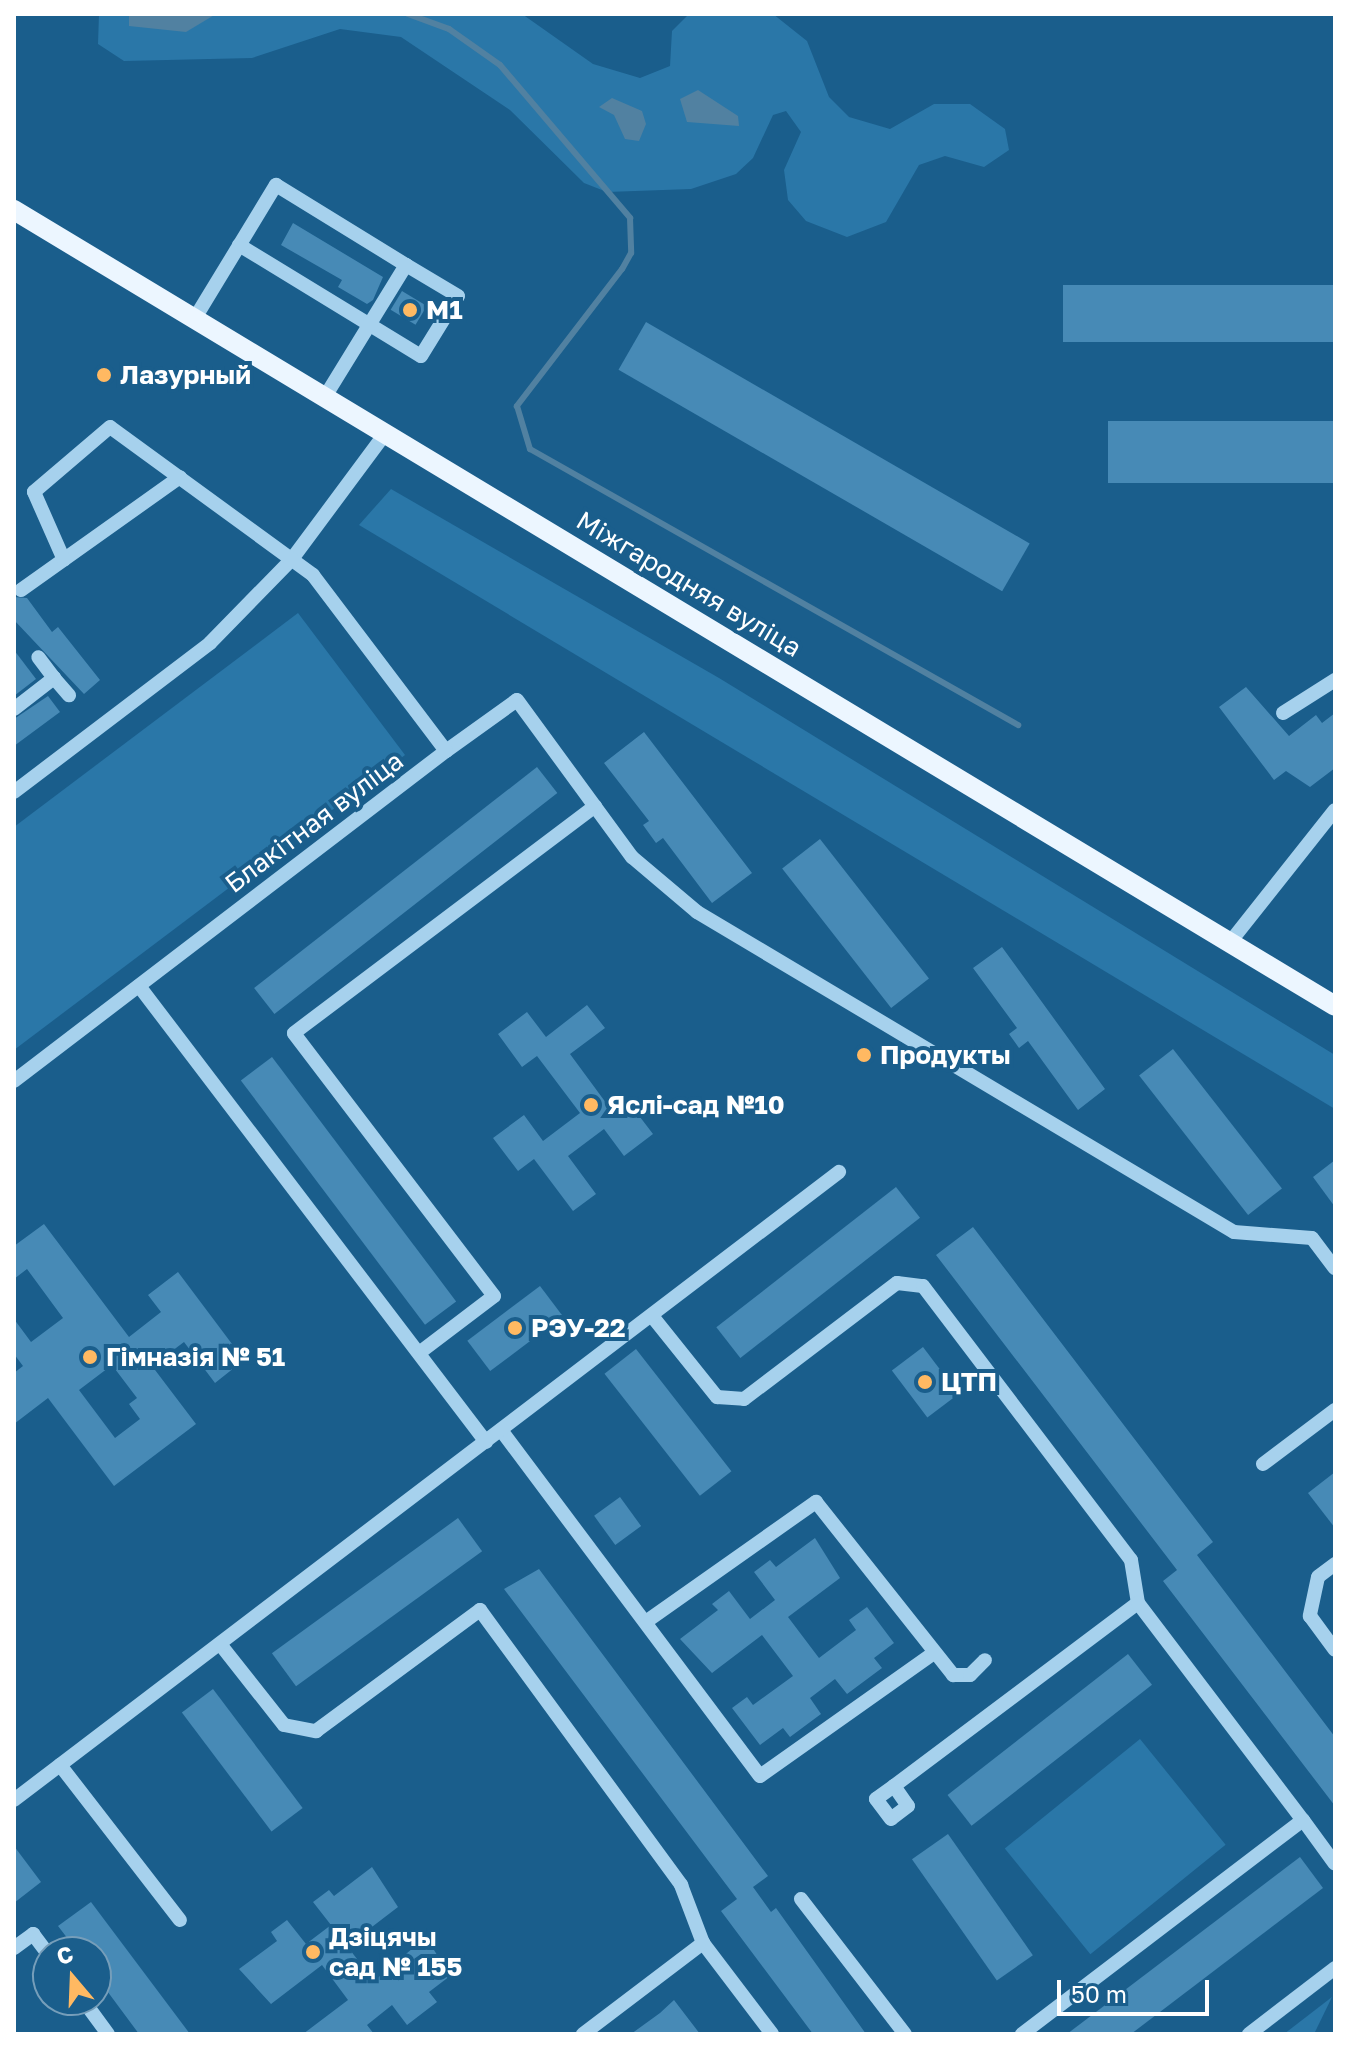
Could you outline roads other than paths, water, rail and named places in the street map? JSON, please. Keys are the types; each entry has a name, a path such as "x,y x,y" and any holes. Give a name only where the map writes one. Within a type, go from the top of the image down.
{"main road":[{"name":"Міжгародняя вуліца","path":"14,210 326,395 385,434 1335,1006"}],"street":[{"path":"195,318 239,245 276,185 458,296 421,356 239,245"},
{"path":"326,395 406,265"},
{"path":"64,560 34,492 110,427 313,575 446,751"},
{"path":"14,792 210,643 292,559 385,434"},
{"path":"21,590 180,477"},
{"path":"38,657 69,695"},
{"path":"14,709 54,678"},
{"path":"1283,713 1335,680"},
{"name":"Блакітная вуліца","path":"14,1081 517,700 595,806"},
{"path":"419,1353 494,1296 294,1033 595,806 632,857 697,912 1234,1232 1312,1238 1335,1268"},
{"path":"1231,941 1335,810"},
{"path":"139,986 486,1442"},
{"path":"14,1800 839,1172"},
{"path":"652,1316 717,1397 744,1399 897,1283 923,1286 1131,1560 1138,1603 1335,1864"},
{"path":"1263,1464 1335,1410"},
{"path":"501,1430 647,1621 760,1776 934,1653"},
{"path":"647,1621 816,1502 934,1653 960,1679 985,1660"},
{"path":"1335,1564 1318,1577 1310,1616 1335,1650"},
{"path":"894,1786 1138,1603"},
{"path":"220,1644 284,1725 316,1731 480,1610 681,1885 703,1943 772,2034"},
{"path":"60,1765 180,1920"},
{"path":"1022,2034 1303,1820"},
{"path":"801,1899 905,2034"},
{"path":"14,1948 33,1934 34,1936"},
{"path":"583,2034 703,1943"},
{"path":"1249,2034 1335,1968"},
{"path":"95,2016 108,2034"}],"waterway":[{"path":"408,14 449,29 500,65 630,218 631,253 622,269 517,406 530,449 1018,725"}],"place":[{"name":"М1","path":"410,310"},
{"name":"Лазурный","path":"104,375"},
{"name":"Продукты","path":"864,1055"},
{"name":"Яслі-сад №10","path":"591,1105"},
{"name":"РЭУ-22","path":"515,1328"},
{"name":"Гімназія № 51","path":"90,1357"},
{"name":"ЦТП","path":"925,1382"},
{"name":"Дзіцячы сад № 155","path":"313,1952"}]}
